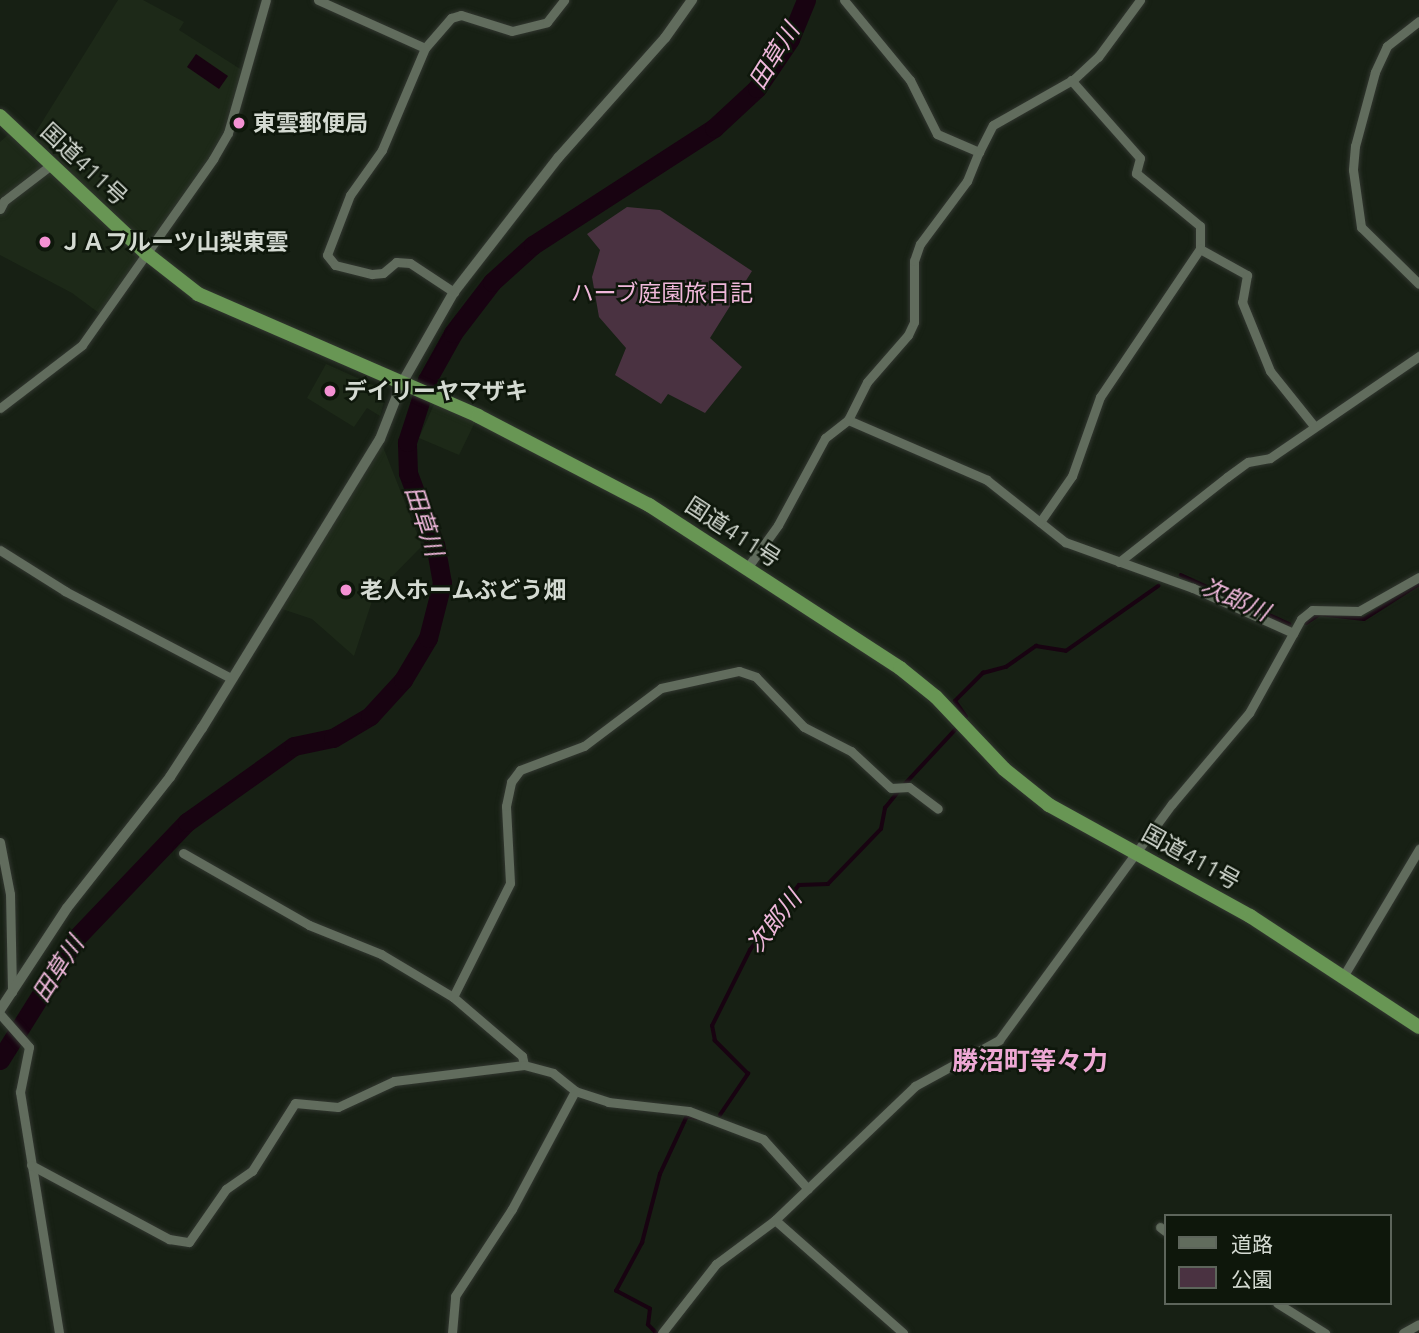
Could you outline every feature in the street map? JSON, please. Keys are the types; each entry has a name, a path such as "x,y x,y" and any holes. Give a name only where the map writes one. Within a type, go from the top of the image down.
{"highway":[{"name":"国道411号","path":"0,116 147,254 198,294 437,398 638,499 747,568 923,686 1034,795 1344,975 1419,1027"}],"street":[{"path":"0,408 82,345 228,133 266,0"},
{"path":"318,0 425,48"},
{"path":"454,292 410,263 396,262 383,272 372,274 335,265 327,255 350,195 383,149 425,48 451,18 461,15 512,31 547,22 564,0"},
{"path":"59,1333 20,1092 29,1048 0,1012 67,908 170,777 380,439 402,383 454,292 593,115 665,38 692,0"},
{"path":"844,0 910,80 937,134 979,152"},
{"path":"747,568 778,525 825,438 848,419 867,382 908,335 914,322 914,261 920,244 967,181 993,125 1071,80 1098,57 1140,0"},
{"path":"1419,21 1387,46 1375,72 1355,146 1353,170 1361,227 1419,284"},
{"path":"1040,522 1072,476 1100,397 1200,249 1200,226 1136,173 1140,158 1071,80"},
{"path":"0,209 4,201 51,165"},
{"path":"1200,249 1247,275 1242,302 1270,371 1314,425"},
{"path":"1119,562 1248,462 1270,458 1314,425 1419,356"},
{"path":"848,419 987,480 1065,542 1193,587 1293,633"},
{"path":"0,550 65,591 231,678"},
{"path":"662,1333 716,1264 775,1220 915,1086 999,1040 1136,853 1249,713 1281,662 1293,633 1311,610 1359,611 1419,577"},
{"path":"453,997 510,883 506,806 511,782 520,770 584,746 661,688 739,671 756,677 804,727 851,751 891,788 909,787 937,809"},
{"path":"0,842 10,894 12,952 8,974 12,992"},
{"path":"1344,975 1419,849"},
{"path":"183,853 309,925 381,954 453,997 522,1056 524,1065"},
{"path":"0,952 12,952"},
{"path":"31,1165 169,1239 189,1242 226,1189 252,1171 295,1103 338,1107 394,1081 524,1065 553,1073 575,1091 608,1102 689,1111 764,1139 808,1189"},
{"path":"452,1333 455,1296 512,1209 575,1091"},
{"path":"775,1220 903,1333"},
{"path":"1280,1305 1325,1333"},
{"path":"1403,1333 1419,1324"}],"shaded area":[{"path":"118,0 143,0 184,22 179,30 245,72 228,133 103,316 72,293 0,255 0,142 14,129 29,143"},
{"path":"196,54 228,76 219,89 187,67"},
{"path":"326,364 375,386 384,402 380,416 367,408 354,427 307,398"},
{"path":"437,398 478,416 459,455 419,438"},
{"path":"380,439 422,546 374,595 354,656 312,619 276,607"}],"green space":[{"name":"ハーブ庭園旅日記","path":"627,207 660,210 752,271 710,338 742,367 705,413 668,394 661,404 615,375 626,348 599,317 592,277 600,250 587,234"}],"waterway":[{"name":"田草川","path":"0,1060 77,937 187,822 294,746 333,738 370,716 403,680 428,638 442,583 435,545 408,473 407,442 427,380 453,333 492,282 533,245 714,128 757,88 790,39 806,0"},
{"name":"次郎川","path":"1181,575 1289,624"},
{"name":"次郎川","path":"1306,623 1320,614 1364,619 1419,584"},
{"name":"次郎川","path":"966,717 955,701 983,673 1006,667 1036,646 1066,651 1158,586"},
{"name":"次郎川","path":"904,785 955,730"},
{"name":"次郎川","path":"720,1115 748,1074 715,1041 712,1026 750,950 799,885 828,884 881,829 885,808 899,791"},
{"name":"次郎川","path":"656,1333 648,1325 650,1309 616,1291 642,1243 660,1174 687,1116 696,1118"}],"place":[{"name":"東雲郵便局","path":"239,123"},
{"name":"ＪＡフルーツ山梨東雲","path":"45,242"},
{"name":"デイリーヤマザキ","path":"330,391"},
{"name":"老人ホームぶどう畑","path":"346,590"}],"district":[{"name":"勝沼町等々力","path":"1030,1061"}]}
